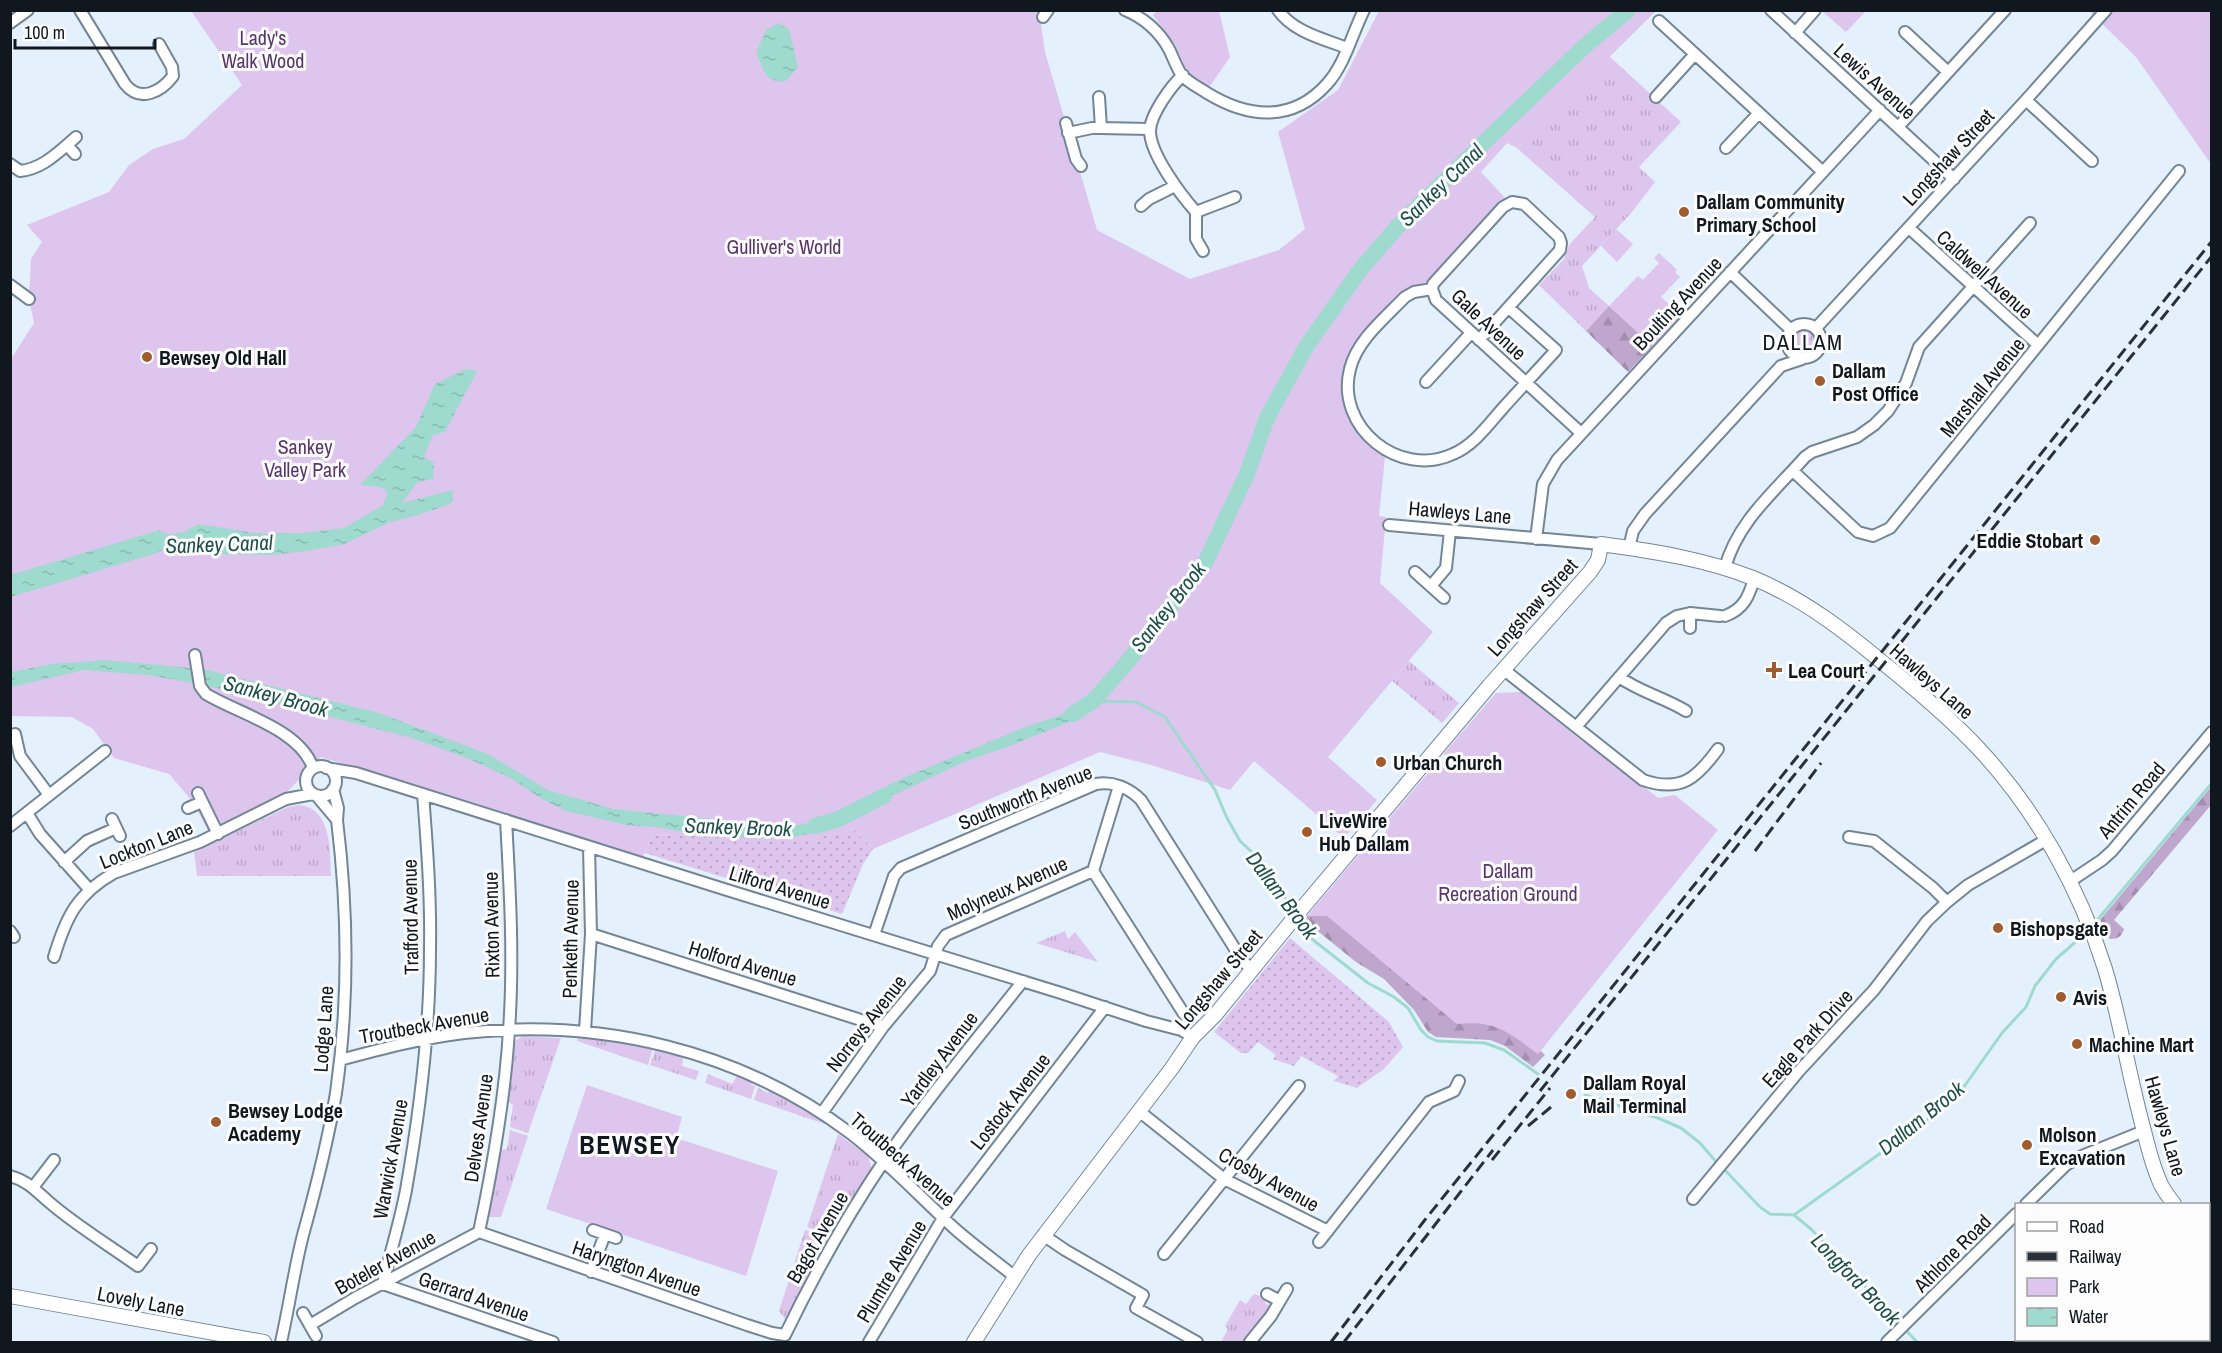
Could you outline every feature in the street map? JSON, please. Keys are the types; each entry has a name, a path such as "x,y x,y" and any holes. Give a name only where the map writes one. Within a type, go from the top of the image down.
{"street":[{"path":"10,23 28,10"},
{"path":"80,10 125,84 134,92 148,95 162,87 173,76 174,72 159,44"},
{"path":"1125,10 1143,20 1161,36 1183,75 1194,85 1231,106 1254,113 1277,112 1303,103 1325,87 1338,69 1364,10"},
{"path":"1278,10 1286,21 1296,27 1347,48"},
{"name":"Lewis Avenue","path":"1771,10 1954,179"},
{"path":"1795,33 1815,10"},
{"name":"Longshaw Street","path":"1816,328 2106,10"},
{"path":"1898,127 2000,12"},
{"path":"1659,21 1823,172"},
{"path":"1905,32 1948,72"},
{"path":"1656,97 1695,54"},
{"path":"1183,75 1171,88 1149,129 1154,146 1175,186 1196,212 1196,239 1203,251"},
{"path":"1099,97 1101,129"},
{"path":"2026,100 2092,161"},
{"name":"Boulting Avenue","path":"1536,539 1546,478 1552,466 1880,110"},
{"path":"1726,148 1759,113"},
{"path":"1081,166 1076,159 1067,128 1149,129"},
{"path":"10,164 20,171 33,169 53,157 71,141 75,154"},
{"name":"Marshall Avenue","path":"1793,471 1858,531 1873,536 1885,532 1910,505 2180,171"},
{"path":"1142,206 1149,199 1175,186"},
{"path":"1196,212 1234,197"},
{"path":"1426,382 1509,308 1560,250 1559,237 1518,201 1503,207 1433,284 1432,290 1414,292 1405,297 1362,343 1352,362 1348,381 1354,414 1369,437 1392,455 1408,460 1431,460 1451,455 1470,444 1526,383"},
{"path":"1725,568 1734,540 1743,526 1805,457 1812,452 1857,437 1875,425 1888,411 1906,383 1919,347 2030,223"},
{"name":"Caldwell Avenue","path":"1909,228 2038,345"},
{"path":"1730,272 1791,330"},
{"path":"10,285 29,299"},
{"name":"Gale Avenue","path":"1432,290 1436,300 1581,433"},
{"name":"Gale Avenue","path":"1509,308 1556,350 1526,383"},
{"path":"1629,548 1633,531 1645,514 1781,366 1791,330 1800,324 1816,328 1821,337 1820,348 1813,357 1781,366"},
{"path":"1787,344 1792,354 1802,359"},
{"name":"Hawleys Lane","path":"1389,525 1601,544 1725,568 1754,579 1814,610 1917,690 1979,748 2007,782 2046,840 2069,882 2094,937 2114,1000 2144,1131 2159,1183 2175,1202"},
{"path":"1431,586 1446,568 1450,531"},
{"name":"Longshaw Street","path":"974,1342 1014,1276 1043,1235 1193,1037 1216,1014 1288,924 1503,669 1590,572 1598,560 1601,544"},
{"path":"1415,572 1444,598"},
{"path":"1576,727 1666,623 1677,616 1690,613 1723,616 1736,611 1746,602 1754,579"},
{"path":"1690,613 1690,628"},
{"path":"195,656 200,686 213,698 267,725 296,743 305,752 313,768"},
{"path":"1503,669 1643,780 1664,785 1683,782 1695,776 1718,749"},
{"path":"1619,677 1686,711"},
{"name":"Antrim Road","path":"2069,882 2112,851 2211,732"},
{"path":"17,733 20,756 49,795"},
{"path":"10,826 105,751"},
{"path":"313,768 326,768 333,773 334,787"},
{"path":"313,768 306,778 307,787 337,820"},
{"name":"Lilford Avenue","path":"326,768 356,773 1146,1021 1181,1030 1193,1037"},
{"path":"315,794 327,794 356,773"},
{"name":"Lockton Lane","path":"286,799 306,778"},
{"name":"Southworth Avenue","path":"874,935 894,876 901,868 1096,784 1107,783 1133,792 1140,800 1242,960 1251,970"},
{"path":"1093,871 1119,786"},
{"name":"Lodge Lane","path":"281,1342 303,1237 320,1173 340,1060 345,924 338,808 334,787"},
{"name":"Lockton Lane","path":"54,957 70,914 89,890 114,873 218,834 286,799 315,794"},
{"name":"Trafford Avenue","path":"423,794 430,903 426,1039"},
{"path":"188,808 200,798 218,834"},
{"path":"27,813 39,834 89,890"},
{"name":"Rixton Avenue","path":"506,820 511,932 509,1029"},
{"path":"64,862 87,841 116,828"},
{"path":"1849,837 1874,841 1947,902"},
{"name":"Eagle Park Drive","path":"1693,1199 1799,1071 1874,990 1917,933 1947,902 1978,879 2046,840"},
{"name":"Penketh Avenue","path":"585,1031 591,934 589,847"},
{"name":"Molyneux Avenue","path":"936,955 941,940 951,932 1093,871 1172,1005 1184,1014"},
{"name":"Holford Avenue","path":"591,934 883,1027"},
{"name":"Norreys Avenue","path":"822,1113 883,1027 930,971 936,955"},
{"name":"Yardley Avenue","path":"885,1161 953,1068 1023,981"},
{"name":"Lostock Avenue","path":"944,1218 1105,1007"},
{"name":"Troutbeck Avenue","path":"340,1060 426,1039 509,1029 585,1031 678,1048 708,1058 782,1090 822,1113 885,1161 944,1218 1014,1276"},
{"name":"Delves Avenue","path":"479,1232 492,1172 509,1029"},
{"name":"Warwick Avenue","path":"383,1284 405,1194 416,1127 426,1039"},
{"path":"1319,1242 1429,1102 1454,1091 1459,1081"},
{"path":"1164,1254 1299,1086"},
{"name":"Crosby Avenue","path":"1139,1111 1224,1179 1328,1231"},
{"path":"2027,1203 2066,1165 2082,1156 2144,1131"},
{"path":"34,1186 54,1160"},
{"name":"Bagot Avenue","path":"787,1339 811,1281 885,1161"},
{"path":"10,1176 34,1186 49,1202 138,1266 151,1249"},
{"name":"Athlone Road","path":"1891,1338 2015,1215"},
{"name":"Plumtre Avenue","path":"869,1342 944,1218"},
{"path":"591,1272 610,1236 593,1230"},
{"name":"Haryngton Avenue","path":"479,1232 787,1339"},
{"name":"Boteler Avenue","path":"310,1325 479,1232"},
{"path":"1043,1235 1143,1295 1136,1308 1197,1342"},
{"name":"Gerrard Avenue","path":"383,1284 553,1342"},
{"path":"1250,1342 1271,1316 1287,1289"},
{"path":"1267,1294 1280,1301"},
{"name":"Lovely Lane","path":"10,1296 264,1342"},
{"path":"303,1313 316,1336"}],"green space":[{"name":"Sankey Valley Park","path":"191,11 1039,11 1045,52 1097,230 1190,279 1279,250 1305,229 1278,132 1338,90 1379,11 1656,11 1517,148 1507,143 1481,172 1506,199 1427,282 1399,294 1360,341 1345,374 1370,444 1385,457 1379,516 1386,517 1380,583 1433,632 1328,757 1377,800 1344,838 1254,761 1230,790 1151,765 1100,752 873,849 854,830 802,840 653,834 642,859 321,757 284,795 226,826 208,831 193,802 169,774 114,758 93,729 72,717 11,716 11,359 34,323 29,299 31,259 42,242 27,225 109,192 129,165 153,149 184,139 242,85"},
{"path":"1157,11 1219,11 1230,57 1208,89 1186,70 1176,46 1153,15"},
{"path":"1822,11 1866,11 1846,32"},
{"path":"2089,11 2211,11 2211,164 2136,57"},
{"path":"1609,56 1681,122 1639,167 1655,182 1632,212 1582,266 1589,288 1609,306 1586,331 1539,285 1564,259 1569,245 1595,217 1517,148"},
{"path":"1616,229 1633,244 1617,262 1601,246"},
{"path":"1659,253 1677,270 1675,272 1680,277 1661,297 1675,310 1681,310 1684,313 1653,346 1609,306 1638,276 1643,280 1659,263 1654,258"},
{"path":"1609,306 1653,346 1628,372 1586,331"},
{"path":"1804,330 1812,333 1815,341 1812,349 1804,352 1796,349 1793,341 1796,333"},
{"path":"1409,661 1459,703 1442,723 1392,681"},
{"name":"Dallam Recreation Ground","path":"1521,692 1583,742 1586,740 1658,798 1675,795 1718,830 1538,1054 1501,1029 1482,1024 1457,1024 1327,916 1307,916 1371,840 1377,841 1383,838 1386,830 1383,826 1433,767 1439,769 1445,765 1447,759 1444,753 1496,693"},
{"path":"2211,787 2211,805 2114,920 2124,929 2119,937 2110,939 2105,935 2100,920"},
{"path":"300,805 318,814 324,823 329,844 331,876 197,876 194,852 288,807"},
{"path":"854,830 873,849 863,864 842,914 645,853 653,834 802,840"},
{"path":"1307,916 1327,916 1478,1018 1531,1042 1545,1055 1533,1067 1505,1046 1490,1040 1436,1037 1428,1032 1414,1010 1384,979 1356,962 1304,920"},
{"path":"1065,931 1068,939 1075,932 1098,962 1036,943"},
{"path":"1290,938 1389,1022 1403,1047 1384,1069 1357,1088 1334,1081 1338,1076 1301,1056 1294,1066 1273,1059 1276,1055 1258,1042 1248,1053 1241,1053 1214,1032"},
{"path":"523,1036 561,1038 528,1133 510,1127 513,1105 506,1100 510,1044"},
{"path":"579,1036 628,1042 653,1048 648,1065 577,1041"},
{"path":"656,1048 681,1055 682,1066 699,1071 696,1080 650,1065"},
{"path":"708,1074 732,1084 737,1076 753,1081 751,1085 755,1086 751,1099 705,1083"},
{"path":"587,1085 682,1117 676,1138 778,1171 746,1276 546,1209"},
{"path":"758,1088 768,1093 770,1089 831,1126 754,1100"},
{"path":"510,1130 528,1136 501,1217 485,1217 500,1150 507,1149"},
{"path":"838,1134 868,1156 873,1172 844,1214 835,1213 824,1233 807,1227"},
{"path":"805,1230 823,1236 813,1251 817,1257 816,1264 786,1320 779,1311"},
{"path":"1254,1294 1263,1297 1266,1304 1271,1306 1270,1311 1243,1342 1221,1342 1228,1329 1225,1326 1240,1300 1246,1304"}],"water":[{"path":"778,23 789,29 798,67 786,81 769,78 756,53 766,30"},
{"path":"466,369 477,371 445,432 433,435 424,457 434,463 433,479 418,482 402,503 453,490 452,503 419,515 390,522 345,544 270,555 214,554 185,545 168,547 157,553 11,597 11,575 159,530 168,535 184,532 198,524 254,533 302,533 344,528 383,505 388,493 381,487 360,485 416,427 435,384"},
{"name":"Sankey Brook","path":"105,660 203,669 379,713 488,754 548,790 613,809 734,821 779,828 804,824 827,816 903,778 1025,727 1061,715 1086,696 1093,707 1081,717 966,761 894,795 862,807 811,833 768,839 706,836 655,827 627,825 566,811 542,799 512,779 474,761 412,738 204,685 148,675 84,670 11,687 11,672 52,664"}],"waterway":[{"name":"Sankey Canal","path":"1073,714 1093,701 1125,665 1206,561 1247,474 1267,418 1306,347 1360,270 1398,226 1476,150 1586,45 1628,10"},
{"name":"Dallam Brook","path":"1093,701 1136,702 1165,717 1215,790 1240,841 1265,864 1293,911"},
{"name":"Dallam Brook","path":"2094,924 2212,783"},
{"name":"Sankey Brook","path":"815,826 839,819 884,796"},
{"name":"Dallam Brook","path":"1298,919 1308,936 1368,983 1394,997 1408,1008 1428,1037 1437,1041 1485,1043 1504,1050 1538,1074"},
{"name":"Dallam Brook","path":"1723,1168 1760,1207 1770,1214 1794,1215 1945,1107 1961,1091 2002,1033 2026,1007 2035,986 2056,959 2087,932"},
{"name":"Dallam Brook","path":"1585,1095 1658,1118 1681,1128 1700,1143 1718,1164"},
{"name":"Longford Brook","path":"1794,1215 1811,1229 1917,1342"}],"railway":[{"path":"1331,1342 1424,1221 2212,241"},
{"path":"1540,1091 2212,256"},
{"path":"1755,851 1821,763"},
{"path":"1492,1160 1550,1088"},
{"path":"1528,1126 1551,1107"},
{"path":"1344,1342 1493,1150"}],"place":[{"name":"Dallam Community Primary School","path":"1684,212"},
{"name":"Bewsey Old Hall","path":"147,357"},
{"name":"Dallam Post Office","path":"1820,381"},
{"name":"Eddie Stobart","path":"2095,540"},
{"name":"Lea Court","path":"1774,670"},
{"name":"Urban Church","path":"1381,762"},
{"name":"LiveWire Hub Dallam","path":"1307,832"},
{"name":"Bishopsgate","path":"1998,928"},
{"name":"Avis","path":"2061,997"},
{"name":"Machine Mart","path":"2077,1044"},
{"name":"Dallam Royal Mail Terminal","path":"1571,1094"},
{"name":"Bewsey Lodge Academy","path":"216,1122"},
{"name":"Molson Excavation","path":"2027,1145"}],"district":[{"name":"DALLAM","path":"1803,342"},
{"name":"BEWSEY","path":"630,1144"}],"park label":[{"name":"Lady's Walk Wood","path":"263,48"},
{"name":"Gulliver's World","path":"784,246"}]}
